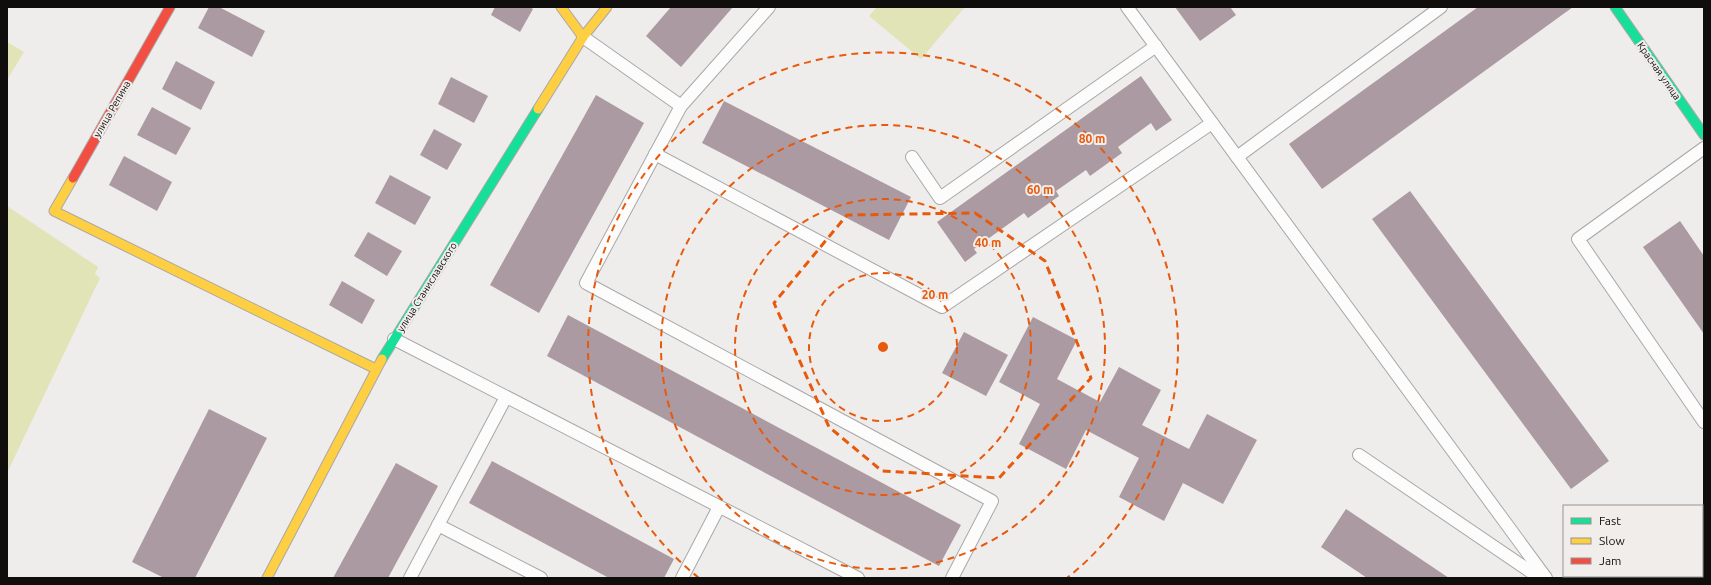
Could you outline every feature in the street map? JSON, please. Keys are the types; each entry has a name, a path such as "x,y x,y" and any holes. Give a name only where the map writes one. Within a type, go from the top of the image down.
{"street":[{"name":"улица Репина","path":"170,7 54,211 376,369"},
{"path":"561,7 582,37"},
{"name":"улица Станиславского","path":"268,578 376,369 582,37 607,7"},
{"name":"Красная улица","path":"1615,7 1704,135"}],"lane":[{"path":"769,7 681,106 586,283 992,501 952,578"},
{"path":"1126,7 1546,578"},
{"path":"1237,157 1440,7"},
{"path":"582,37 681,106"},
{"path":"912,157 940,198 1156,46"},
{"path":"655,154 942,307 1212,124"},
{"path":"1704,148 1578,239 1704,422"},
{"path":"394,339 858,578"},
{"path":"410,578 506,398"},
{"path":"1359,455 1540,578"},
{"path":"682,578 719,507"},
{"path":"438,525 541,578"}],"highlighted area":[{"path":"975,213 1045,261 1091,378 999,478 882,471 829,427 774,303 847,215"}],"green space":[{"path":"877,7 965,7 921,59 869,16"},
{"path":"7,42 24,52 7,80"},
{"path":"7,206 98,267 95,274 100,278 7,473"}],"building":[{"path":"209,7 219,7 265,31 252,57 198,28"},
{"path":"495,7 530,7 533,9 520,32 491,15"},
{"path":"671,7 733,7 681,67 646,36"},
{"path":"1175,7 1230,7 1236,15 1200,41"},
{"path":"1478,7 1573,7 1322,189 1289,144"},
{"path":"176,61 215,82 201,110 162,89"},
{"path":"1141,76 1172,120 1156,131 1151,123 1118,147 1122,153 1090,176 1086,170 1056,191 1059,196 1028,218 1024,213 974,249 977,253 965,262 937,222"},
{"path":"451,77 488,96 474,123 438,104"},
{"path":"596,95 644,123 539,313 490,285"},
{"path":"724,101 911,197 889,240 702,143"},
{"path":"152,107 191,128 176,155 137,135"},
{"path":"434,129 462,144 447,170 420,155"},
{"path":"124,156 172,182 157,211 109,185"},
{"path":"390,175 431,197 415,225 375,203"},
{"path":"1410,191 1609,461 1571,489 1372,219"},
{"path":"1680,221 1704,256 1704,334 1643,247"},
{"path":"368,232 402,251 387,276 354,256"},
{"path":"342,281 375,300 362,324 329,305"},
{"path":"568,315 961,525 939,566 547,356"},
{"path":"1033,317 1077,340 1057,379 1100,402 1119,367 1161,390 1142,425 1189,449 1207,414 1257,440 1223,504 1183,483 1164,521 1119,497 1139,458 1086,430 1066,469 1019,444 1040,404 999,382"},
{"path":"964,332 1008,355 986,396 942,373"},
{"path":"209,409 267,438 195,578 164,578 132,562"},
{"path":"492,461 674,559 664,578 609,578 469,503"},
{"path":"396,463 438,486 388,578 333,578"},
{"path":"1346,509 1449,578 1367,578 1321,547"}],"traffic: fast":[{"path":"1615,7 1704,135"},
{"path":"382,359 538,109"}],"traffic: slow":[{"path":"561,7 583,37"},
{"path":"538,109 583,37 607,7"},
{"path":"73,178 54,211 376,369"},
{"path":"267,578 382,359"}],"traffic: jam":[{"path":"73,178 170,7"}]}
